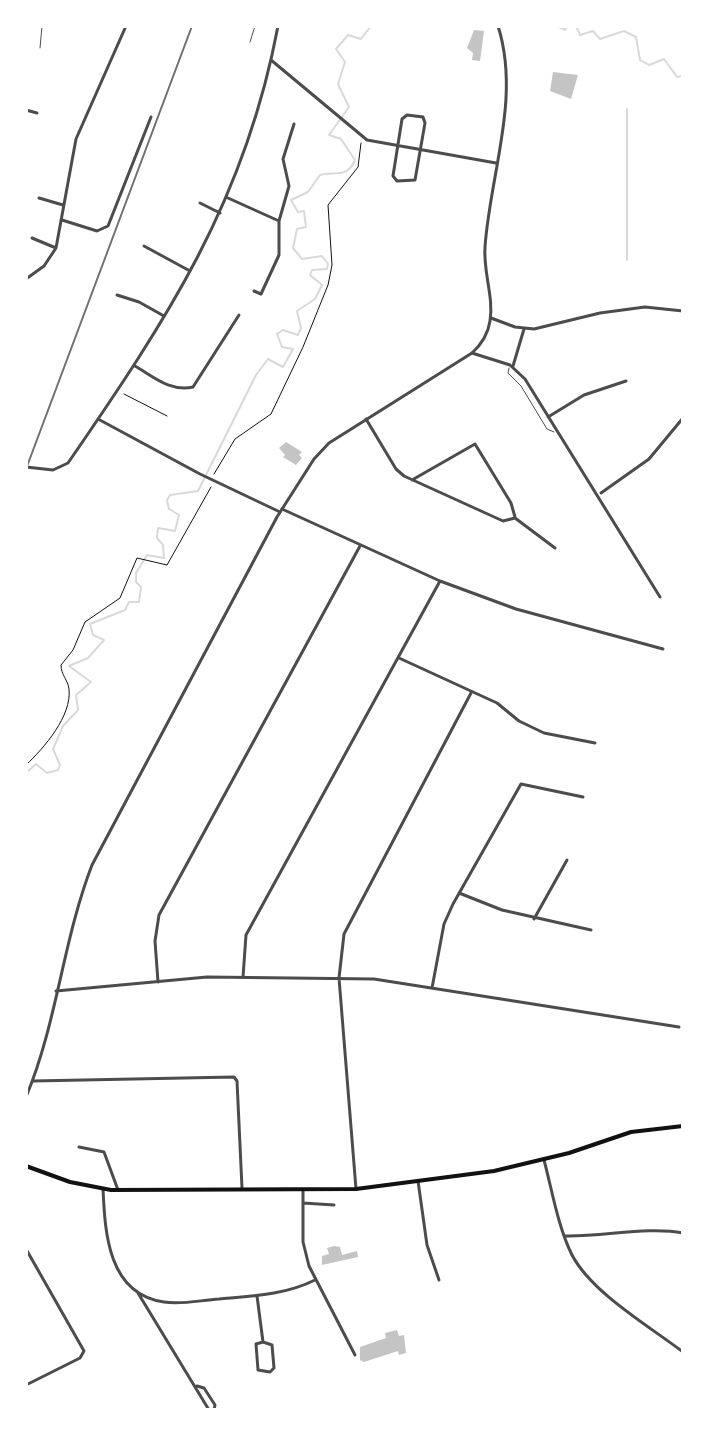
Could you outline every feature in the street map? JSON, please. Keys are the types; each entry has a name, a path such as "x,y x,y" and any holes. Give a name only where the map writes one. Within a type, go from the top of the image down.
{"main road":[{"path":"26,1166 70,1182 103,1189 356,1189 494,1171 544,1160 631,1132 683,1126"}],"street":[{"path":"26,279 44,266 56,248 83,118 126,26"},
{"path":"26,467 53,470 65,466 166,317 228,198 259,114 278,26"},
{"path":"26,1097 33,1081 76,909 99,849 277,517 321,450 472,353 483,340 491,318 485,249 508,91 505,54 498,26"},
{"path":"271,60 362,137 398,147 496,163"},
{"path":"26,110 37,113"},
{"path":"407,115 424,120 421,151 415,180 411,183 394,179 398,147 402,119 407,115"},
{"path":"62,220 97,231 108,226 151,117"},
{"path":"254,291 261,294 279,255 279,221 289,186 283,159 294,124"},
{"path":"39,198 63,205"},
{"path":"228,198 279,221"},
{"path":"200,203 220,213"},
{"path":"32,238 56,248"},
{"path":"144,246 191,271"},
{"path":"117,295 139,302 166,317"},
{"path":"491,318 524,329 645,307 683,311"},
{"path":"135,366 168,386 182,389 193,387 239,315"},
{"path":"512,366 524,329"},
{"path":"472,353 512,366 525,379 660,597"},
{"path":"548,417 584,395 626,381"},
{"path":"599,494 649,459 683,418"},
{"path":"98,419 211,480 440,581 516,609 663,649"},
{"path":"366,419 396,469 412,480 503,521 515,518"},
{"path":"412,480 475,444 511,503 515,518 555,548"},
{"path":"158,982 155,941 159,915 360,546"},
{"path":"243,977 246,935 440,581"},
{"path":"399,658 497,703 519,721 544,733 595,743"},
{"path":"356,1189 339,978 347,925 471,693"},
{"path":"432,988 444,924 521,784 583,797"},
{"path":"534,919 567,860"},
{"path":"459,893 534,919 591,930"},
{"path":"56,991 243,977 339,978 432,988 679,1027"},
{"path":"33,1081 234,1077 237,1081 242,1188"},
{"path":"79,1147 104,1152 118,1190"},
{"path":"544,1160 572,1254 594,1283 683,1352"},
{"path":"418,1181 427,1245 439,1280"},
{"path":"103,1189 110,1255 197,1386 204,1388 215,1405 211,1410 196,1392 197,1386"},
{"path":"303,1190 304,1250 315,1280 355,1355"},
{"path":"303,1203 334,1205"},
{"path":"565,1236 683,1233"},
{"path":"26,1249 84,1351 80,1358 26,1383"},
{"path":"138,1293 175,1303 285,1292 315,1280"},
{"path":"257,1296 263,1342"},
{"path":"263,1342 272,1345 274,1368 270,1372 258,1370 256,1344 263,1342"}],"lane":[{"path":"40,48 42,26"},
{"path":"250,42 255,26"},
{"path":"512,366 508,373 521,386 547,429 557,431"}],"path":[{"path":"26,765 45,746 66,706 69,688 61,665 73,650 83,624 120,598 137,558 163,567 172,559 235,439 271,414 328,285 332,265 328,205 358,167 362,137"},
{"path":"118,391 167,416"}],"building":[{"path":"474,30 484,31 480,61 472,60 473,53 467,48"},
{"path":"553,72 578,75 571,99 550,91"},
{"path":"286,442 302,452 299,455 302,458 296,465 283,457 285,455 279,448"},
{"path":"340,1247 342,1255 357,1251 358,1257 322,1265 322,1256 329,1254 327,1248"},
{"path":"397,1330 399,1336 404,1335 406,1353 399,1355 398,1351 364,1362 360,1360 360,1347 386,1338 385,1333"}],"waterway":[{"path":"26,773 36,764 47,773 58,770 60,765 53,749 63,726 78,710 76,695 91,682 69,666 88,658 104,640 93,635 90,624 125,610 129,602 139,602 141,587 136,582 136,573 147,555 164,558 163,545 157,538 158,528 175,531 179,515 169,509 167,500 170,495 198,491 256,375 268,359 283,367 293,349 282,347 277,334 283,330 298,335 301,328 297,311 315,299 322,285 310,275 312,270 327,269 328,264 322,256 302,259 293,248 297,229 306,227 304,211 298,212 291,200 308,192 320,175 344,172 355,160 341,139 329,135 349,107 338,84 345,62 336,49 348,35 361,39 371,26"},
{"path":"557,26 565,30 567,26"},
{"path":"576,26 580,35 593,31 600,39 624,31 636,37 640,60 649,65 664,59 677,77 683,76"},
{"path":"627,109 627,260"}],"railway":[{"path":"26,469 192,26"}]}
